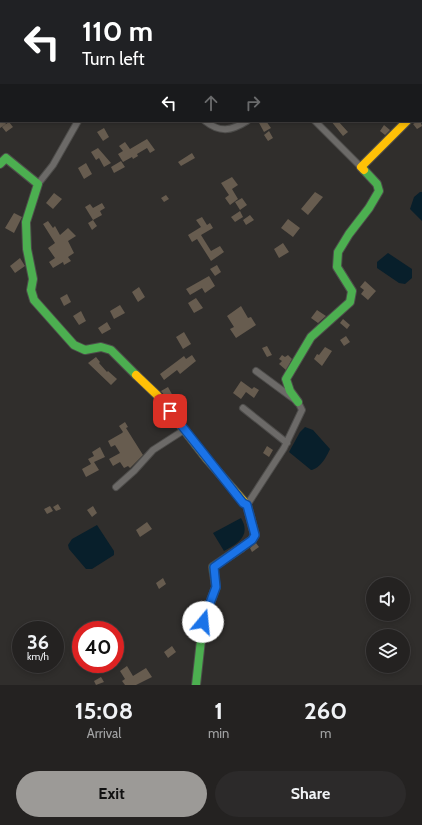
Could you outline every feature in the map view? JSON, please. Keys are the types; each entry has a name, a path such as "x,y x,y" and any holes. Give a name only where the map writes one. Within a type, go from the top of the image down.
{"street":[{"path":"77,122 53,165 38,184 26,222 27,249 33,279 31,290 34,300 51,320 80,349 85,350 101,347 111,350 126,363 165,404 243,503 247,505 255,535 252,540 214,567 216,587 203,622 196,685"},
{"path":"206,122 217,129 224,130 238,126 245,122"},
{"path":"247,505 287,443 302,413 302,407 290,391 286,379 312,335 350,302 353,296 350,286 342,278 337,267 338,255 350,232 379,191 377,184 316,122"},
{"path":"361,168 406,122"},
{"path":"0,164 6,158 38,184"},
{"path":"256,371 298,402"},
{"path":"243,408 287,443"},
{"path":"116,487 134,471 153,450 184,430"}],"water":[{"path":"422,192 422,221 410,209 414,197"},
{"path":"388,253 412,269 412,278 405,284 399,283 377,268 377,262"},
{"path":"305,427 313,430 330,449 320,465 311,470 289,452 300,432"},
{"path":"241,518 245,529 242,538 239,542 224,551 213,533"},
{"path":"97,525 114,551 114,555 92,569 86,569 69,549 68,545 72,539"}],"building":[{"path":"0,122 5,122 6,124 0,128"},
{"path":"9,122 13,127 6,132 2,127"},
{"path":"259,122 267,122 271,128 264,132"},
{"path":"332,122 339,122 348,132 343,136"},
{"path":"420,122 422,126 417,129 413,124"},
{"path":"384,125 390,130 385,135 380,131"},
{"path":"104,128 109,137 103,141 97,132"},
{"path":"269,131 273,138 268,141 264,135"},
{"path":"147,139 155,150 150,153 147,148 137,154 138,156 133,159 132,157 123,162 118,154 123,151 119,146 125,142 130,149"},
{"path":"98,148 111,163 104,167 99,158 96,160 91,152"},
{"path":"192,153 195,158 181,166 178,162"},
{"path":"121,161 125,167 114,173 111,167"},
{"path":"86,163 92,174 84,179 78,168"},
{"path":"232,177 238,185 232,189 238,199 230,205 225,198 229,195 221,183"},
{"path":"315,192 323,197 308,215 301,209"},
{"path":"54,193 62,199 53,209 46,203"},
{"path":"166,195 169,199 164,202 161,198"},
{"path":"242,198 247,205 240,210 235,202"},
{"path":"102,203 105,208 100,211 102,215 93,220 85,207 90,204 93,208"},
{"path":"240,211 243,217 235,222 231,217"},
{"path":"14,213 22,217 14,233 5,228"},
{"path":"250,215 254,220 246,225 243,220"},
{"path":"202,217 207,225 210,223 213,228 201,235 211,251 220,246 224,252 211,261 197,239 192,242 188,235 201,227 196,220"},
{"path":"288,219 300,228 293,237 281,228"},
{"path":"93,220 97,226 92,230 88,223"},
{"path":"48,221 53,228 55,226 60,235 68,228 76,236 68,241 74,253 68,257 71,261 64,265 63,262 53,268 49,262 55,258 48,248 55,243 43,224"},
{"path":"283,243 289,252 279,258 274,249"},
{"path":"20,258 25,266 15,273 10,266"},
{"path":"217,265 221,272 215,276 210,269"},
{"path":"209,276 215,286 205,293 202,288 190,295 186,289"},
{"path":"365,281 376,291 368,300 361,294 364,290 360,287"},
{"path":"139,287 145,297 138,302 132,292"},
{"path":"67,294 71,302 64,306 60,298"},
{"path":"196,298 203,308 194,313 188,303"},
{"path":"120,305 125,313 114,319 110,311"},
{"path":"241,306 248,318 251,317 256,325 236,338 230,329 234,327 227,316"},
{"path":"317,310 326,316 318,323 311,318"},
{"path":"81,311 86,321 79,325 73,316"},
{"path":"343,319 350,325 347,329 340,323"},
{"path":"107,322 111,329 102,334 98,328"},
{"path":"184,332 191,344 183,349 176,337"},
{"path":"346,336 350,342 344,346 340,340"},
{"path":"267,346 272,355 267,357 262,348"},
{"path":"325,347 332,351 322,366 314,359"},
{"path":"192,355 196,361 180,374 177,370 164,380 160,374 184,356 186,359"},
{"path":"282,355 285,357 288,355 292,359 286,370 279,364 282,361 279,359"},
{"path":"96,357 107,372 108,371 117,379 111,385 88,363"},
{"path":"241,381 252,389 254,387 259,390 254,398 246,392 241,399 233,393"},
{"path":"168,387 174,398 169,401 161,391"},
{"path":"125,422 128,427 126,428 143,455 130,468 128,466 124,468 120,462 113,466 109,459 120,453 115,445 111,447 108,441 123,432 119,426"},
{"path":"267,446 273,450 269,457 263,453"},
{"path":"100,447 105,457 94,462 99,470 86,477 82,469 91,464 88,459 94,456 92,452"},
{"path":"58,504 61,509 56,511 53,507"},
{"path":"50,506 53,511 47,514 44,509"},
{"path":"93,506 97,513 92,517 87,510"},
{"path":"147,522 152,529 140,537 136,530"},
{"path":"256,543 259,547 252,552 250,548"},
{"path":"163,578 166,584 159,589 156,583"},
{"path":"172,646 176,652 168,658 164,652"},
{"path":"127,666 133,676 146,668 152,677 136,685 125,685 122,681 125,679 121,673 124,673 124,668"},
{"path":"101,677 104,682 96,685 94,681"}],"traffic: fast":[{"path":"0,164 6,158 38,184 26,222 27,249 33,279 31,290 34,300 74,345 85,350 101,347 111,350 136,375"},
{"path":"298,402 290,391 286,379 311,337 350,302 352,291 337,267 338,252 379,191 377,184 364,170"},
{"path":"196,685 203,622 216,587 213,567 241,548"}],"traffic: slow":[{"path":"364,170 361,167 406,122"},
{"path":"136,375 157,395 206,458 247,505 255,535 252,540 241,548"}],"route":[{"path":"170,411 206,458 243,503 247,505 255,535 252,540 215,565 213,571 216,587 206,609 203,622"}]}
